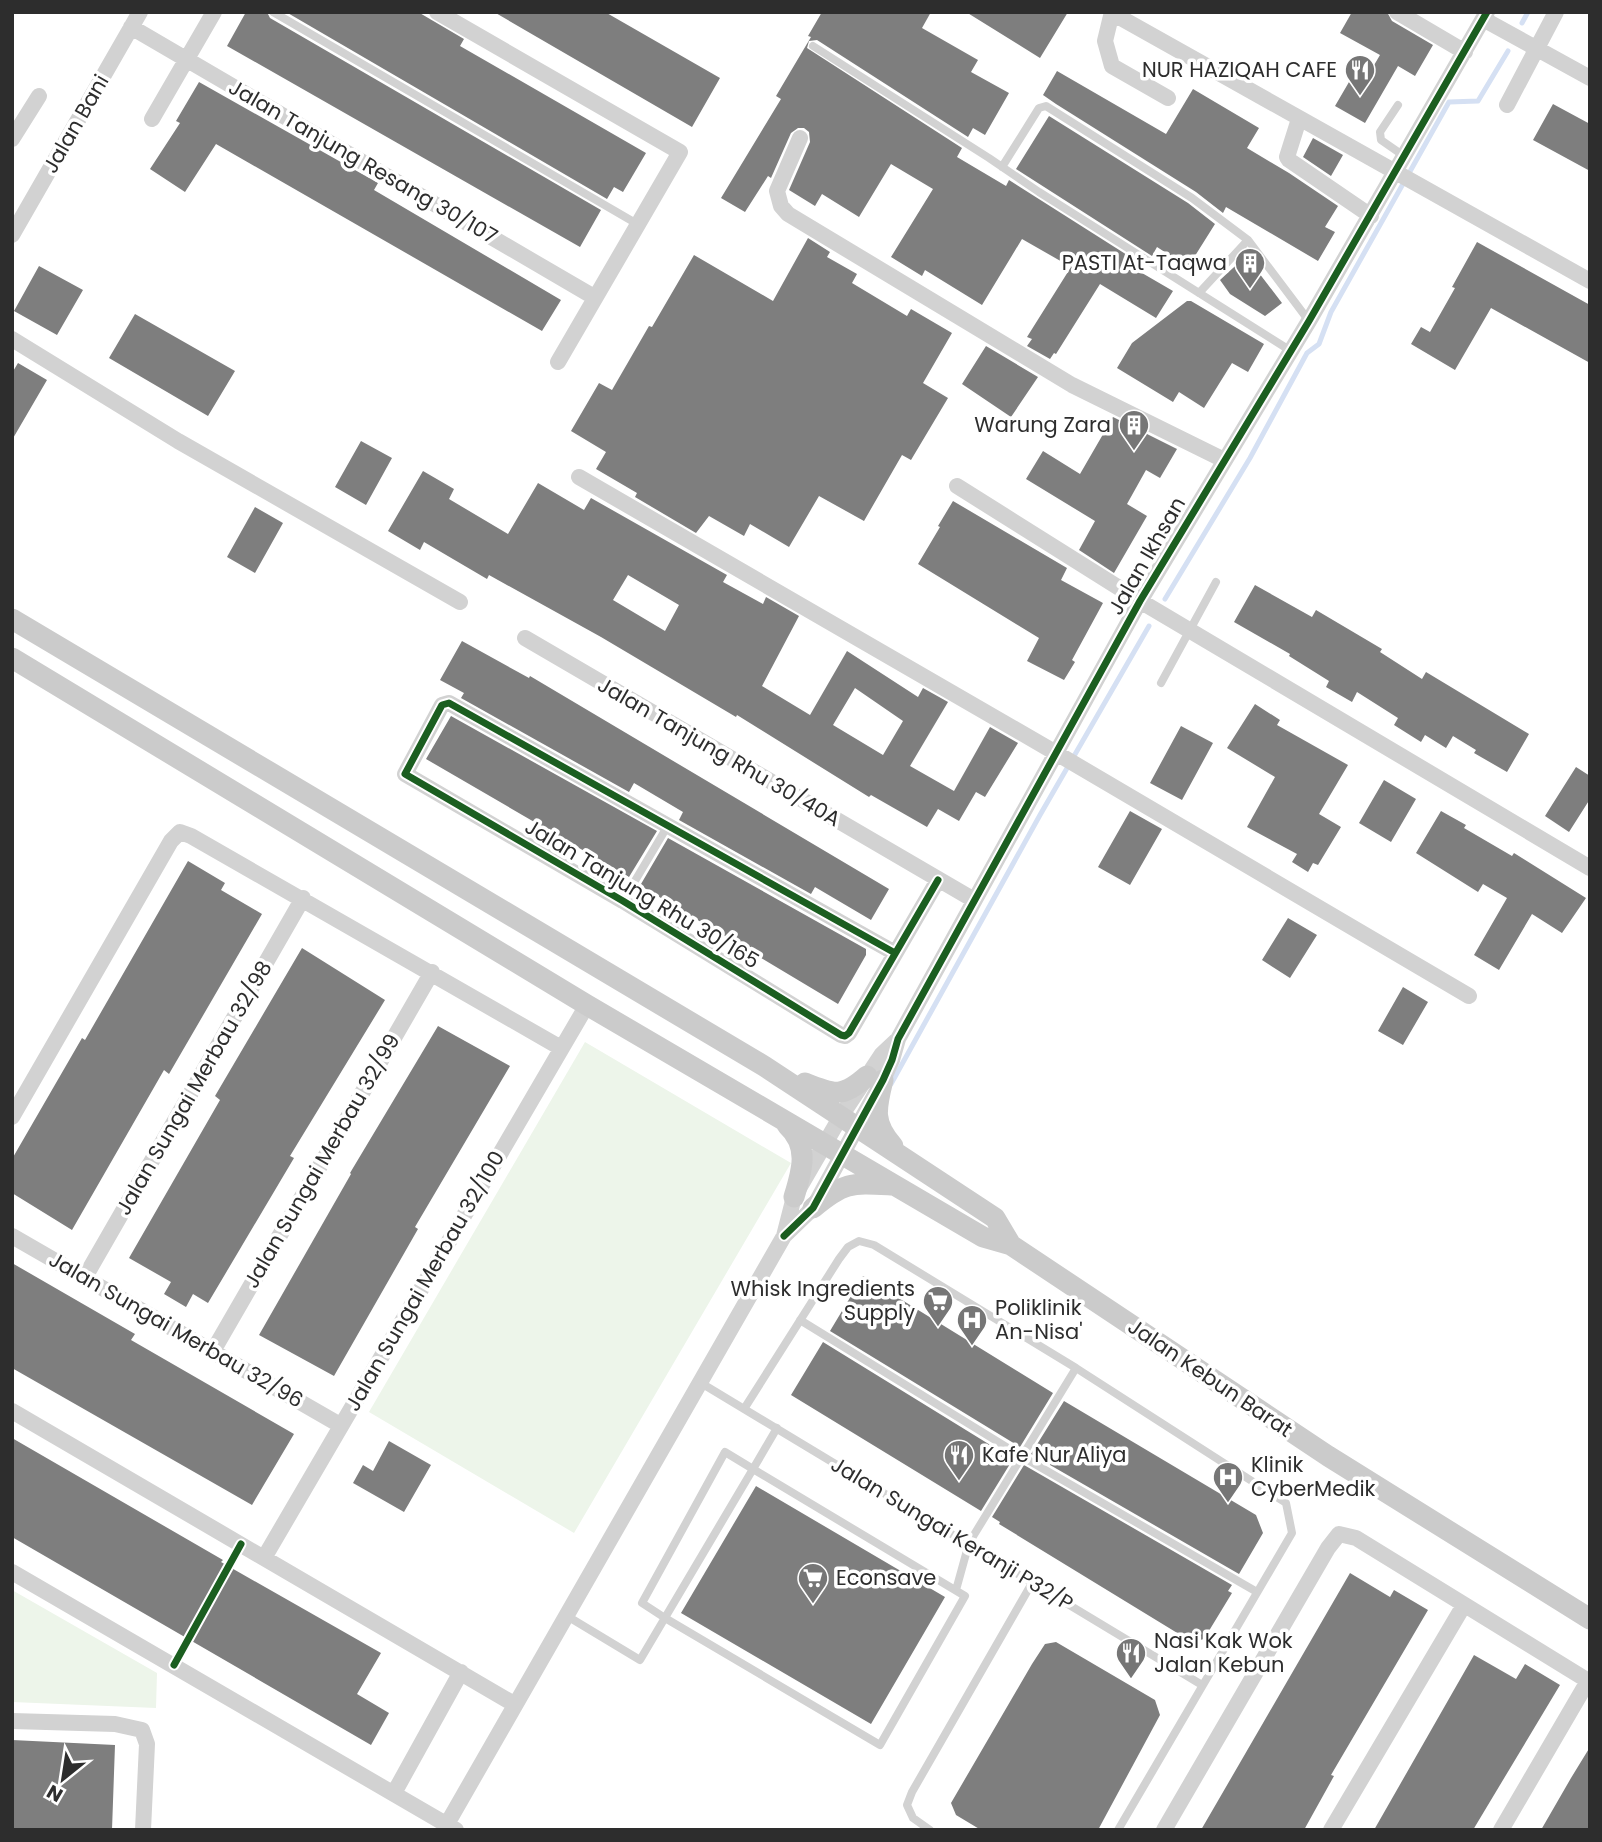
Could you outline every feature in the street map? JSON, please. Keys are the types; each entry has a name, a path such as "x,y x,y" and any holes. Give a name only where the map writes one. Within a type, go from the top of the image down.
{"main road":[{"path":"12,619 764,1066 826,1092 839,1094 875,1078 878,1121 882,1132 891,1145 921,1169"},
{"name":"Jalan Kebun Barat","path":"12,658 587,1005 983,1237 1011,1245 1328,1456 1590,1619"},
{"name":"Jalan Kebun Barat","path":"764,1066 995,1218 1011,1245"},
{"path":"775,1114 796,1133 803,1147 800,1176 794,1197"},
{"path":"813,1208 832,1192 853,1184 896,1186"}],"street":[{"name":"Jalan Bani","path":"12,235 140,12"},
{"path":"152,119 214,12"},
{"path":"437,12 680,152 558,362"},
{"path":"1168,98 1112,66 1105,41 1112,12 1299,120 1590,281"},
{"path":"1396,12 1465,52"},
{"path":"1507,105 1531,46 1556,12"},
{"path":"1485,15 1531,46 1590,78"},
{"name":"Jalan Ikhsan","path":"784,1236 813,1208 844,1155 859,1128 882,1054 898,1039 974,900 1061,756 1140,601 1371,216 1402,177 1404,156 1485,15"},
{"name":"Jalan Tanjung Resang 30/107","path":"131,27 594,297"},
{"path":"12,139 39,96"},
{"path":"1299,120 1287,157 1289,160 1371,216"},
{"path":"800,138 777,191 781,206 788,214 1072,385 1224,460"},
{"path":"12,339 178,441 460,602"},
{"path":"579,477 1469,996"},
{"path":"957,486 1140,601 1590,868"},
{"name":"Jalan Tanjung Rhu 30/40A","path":"525,638 974,900"},
{"name":"Jalan Tanjung Rhu 30/165","path":"667,827 449,703 442,705 405,774 623,901 845,1036 895,953"},
{"path":"667,827 895,953 938,880"},
{"path":"12,1117 171,841 180,832 303,898 561,1048"},
{"name":"Jalan Sungai Merbau 32/98","path":"85,1277 303,898"},
{"name":"Jalan Sungai Merbau 32/99","path":"213,1351 432,972"},
{"name":"Jalan Sungai Merbau 32/100","path":"264,1558 587,1005"},
{"name":"Jalan Ikhsan","path":"784,1236 794,1197 825,1143 841,1116 875,1078"},
{"name":"Jalan Sungai Merbau 32/96","path":"12,1236 340,1425"},
{"path":"12,1572 451,1827 514,1704 784,1236"},
{"path":"12,1411 514,1704"},
{"path":"1164,1830 1328,1548 1339,1534 1356,1538 1589,1681 1501,1830"},
{"path":"1331,1830 1464,1605"},
{"path":"394,1793 461,1672"},
{"path":"12,1721 116,1724 142,1730 147,1744 143,1830"}],"lane":[{"path":"273,12 639,225"},
{"path":"813,46 1291,351"},
{"path":"1398,105 1380,132 1381,140 1404,156"},
{"path":"1002,167 1040,108 1046,106 1192,198 1248,240 1309,321"},
{"path":"1199,293 1248,240"},
{"path":"1161,682 1216,582"},
{"path":"623,901 667,827"},
{"path":"744,1409 839,1259 848,1247 859,1241 874,1245 1076,1368 1286,1503 1292,1533 1118,1830"},
{"path":"800,1320 1021,1456 1257,1592"},
{"path":"956,1591 969,1543 1076,1368"},
{"name":"Jalan Sungai Keranji P32/P","path":"701,1383 1202,1685"},
{"path":"567,1616 640,1660 777,1428"},
{"path":"725,1452 752,1469 965,1596 880,1745 642,1603 725,1452"},
{"path":"930,1830 913,1818 907,1805 1032,1583"}],"shaded area":[{"path":"585,1042 791,1163 574,1533 369,1412"},
{"path":"12,1590 157,1673 156,1708 12,1702"}],"building":[{"path":"246,12 267,12 270,18 601,210 580,247 227,46"},
{"path":"286,12 418,12 464,39 460,46 646,153 623,192 614,187 607,199"},
{"path":"494,12 605,12 720,78 692,127"},
{"path":"822,12 931,12 922,28 978,60 971,72 1009,93 985,135 973,128 968,137 817,40 809,41 807,48 962,148 957,157 1006,186 1009,180 1146,267 1142,273 1173,291 1156,318 1100,284 1056,354 1050,359 1027,346 1032,339 1027,337 1071,267 1022,239 982,305 925,270 922,276 891,257 933,189 891,164 859,217 822,194 815,206 789,190 810,142 809,132 804,128 798,128 791,133 771,178 768,176 745,212 721,198 781,99 776,96 811,37 808,36"},
{"path":"966,12 1068,12 1040,58"},
{"path":"1352,12 1387,12 1392,21 1433,45 1415,76 1398,66 1365,123 1335,106 1349,82 1360,89 1380,55 1340,33"},
{"path":"1057,71 1166,134 1193,89 1259,128 1247,148 1338,206 1325,227 1335,232 1318,261 1226,207 1223,213 1196,192 1043,95"},
{"path":"199,82 378,183 374,190 561,300 542,331 216,144 185,192 150,169 180,123 176,121"},
{"path":"1553,104 1590,124 1590,171 1533,140"},
{"path":"1049,116 1188,203 1215,224 1188,267 1157,247 1152,256 1016,169"},
{"path":"1313,138 1343,155 1331,176 1303,157"},
{"path":"808,238 830,252 827,257 857,274 852,283 907,316 911,309 952,333 923,383 948,398 911,460 902,455 864,521 819,496 789,547 750,524 744,536 709,516 696,533 635,497 637,493 596,469 606,452 571,431 599,383 612,390 694,255 773,301"},
{"path":"1477,242 1590,305 1590,363 1491,308 1455,370 1411,344 1421,327 1430,332"},
{"name":"PASTI At-Taqwa","path":"1246,256 1282,303 1265,316 1230,294 1220,280"},
{"path":"39,266 83,290 57,335 14,311"},
{"path":"1187,301 1264,344 1248,372 1232,363 1204,408 1179,392 1173,402 1117,368 1132,343"},
{"path":"135,314 235,371 208,416 109,358"},
{"path":"986,346 1038,377 1011,417 962,384"},
{"path":"18,363 47,380 12,440 12,373"},
{"path":"1113,417 1177,449 1160,478 1146,470 1127,504 1147,516 1114,573 1079,550 1095,521 1026,479 1043,451 1080,474"},
{"path":"361,441 392,458 366,505 335,487"},
{"path":"423,471 454,489 449,499 508,534 538,483 584,510 591,498 727,575 723,582 763,604 766,597 799,616 762,686 810,715 847,651 918,697 923,688 948,702 910,766 954,791 990,727 1018,743 985,797 976,792 959,821 938,809 927,827 871,795 869,797 737,715 736,717 489,575 487,579 424,542 420,550 388,531","holes":["628,575 679,605 665,631 613,600","855,688 903,721 883,755 833,725"]},
{"path":"953,501 1067,568 1061,580 1103,603 1064,680 1027,661 1039,638 918,564"},
{"path":"255,507 283,523 255,573 227,557"},
{"path":"1255,585 1312,617 1316,610 1382,649 1380,652 1422,679 1426,672 1529,734 1507,772 1474,753 1476,750 1453,736 1446,748 1425,735 1421,742 1394,725 1398,718 1357,692 1352,702 1326,687 1329,681 1289,656 1290,654 1234,622"},
{"path":"462,641 529,678 530,676 889,889 871,920 815,887 811,894 679,820 683,812 634,783 629,792 461,698 464,693 440,680"},
{"path":"1255,704 1280,720 1277,725 1348,765 1319,814 1341,827 1318,865 1313,863 1308,872 1292,862 1297,854 1247,827 1275,777 1227,748"},
{"path":"451,716 657,831 629,877 426,759"},
{"path":"1181,726 1213,743 1182,800 1150,783"},
{"path":"1576,767 1590,776 1590,799 1569,832 1545,816"},
{"path":"1384,780 1416,799 1391,842 1359,823"},
{"path":"1130,811 1162,829 1130,885 1098,867"},
{"path":"1441,811 1466,825 1464,828 1512,856 1514,853 1586,898 1562,933 1532,914 1499,970 1474,955 1507,898 1483,884 1478,892 1416,853"},
{"path":"668,838 866,949 866,955 838,1004 641,886"},
{"path":"188,861 225,883 221,890 262,914 169,1074 164,1070 72,1230 12,1193 12,1159 82,1038 85,1040"},
{"path":"1288,918 1317,935 1290,978 1262,960"},
{"path":"302,948 385,1000 290,1156 294,1158 208,1303 193,1294 186,1307 164,1294 171,1282 129,1258 220,1100 215,1096"},
{"path":"1403,987 1428,1002 1403,1045 1378,1031"},
{"path":"438,1026 510,1066 415,1227 418,1229 334,1376 259,1335 350,1173"},
{"path":"12,1263 135,1334 131,1340 294,1434 252,1505 12,1368"},
{"path":"863,1276 1053,1393 1020,1447 830,1331"},
{"path":"823,1342 1013,1459 981,1511 791,1395"},
{"path":"1064,1401 1256,1515 1263,1533 1239,1574 1031,1454"},
{"path":"12,1438 381,1653 357,1694 389,1713 371,1745 12,1537"},
{"path":"389,1441 431,1465 404,1512 353,1483 363,1465 373,1471"},
{"path":"1024,1465 1232,1585 1228,1591 1232,1593 1204,1639 1192,1642 999,1524 1000,1522 992,1517"},
{"name":"Econsave","path":"756,1486 945,1597 871,1724 681,1613"},
{"path":"1350,1573 1390,1597 1394,1590 1428,1610 1331,1775 1334,1776 1304,1830 1201,1830"},
{"path":"1056,1642 1155,1700 1160,1715 1098,1830 981,1830 956,1815 951,1803 1045,1644"},
{"path":"1474,1655 1516,1679 1525,1664 1560,1685 1473,1830 1374,1830"},
{"path":"12,1740 115,1745 112,1830 12,1830"},
{"path":"1590,1747 1590,1830 1541,1830 1571,1778"}],"waterway":[{"path":"1522,23 1528,12"},
{"path":"1165,599 1250,458 1307,353 1319,344 1331,312 1449,102 1478,101 1508,51"},
{"path":"891,1084 1040,815 1149,626"}],"cycle path":[{"path":"784,1236 813,1208 883,1080 898,1039 1140,601 1309,321 1487,12"},
{"path":"895,953 449,703 442,705 405,774 623,901 845,1036 849,1033 938,880"},
{"path":"174,1665 241,1544"}],"place":[{"name":"NUR HAZIQAH CAFE","path":"1360,97"},
{"name":"PASTI At-Taqwa","path":"1250,290"},
{"name":"Warung Zara","path":"1134,452"},
{"name":"Whisk Ingredients Supply","path":"938,1328"},
{"name":"Poliklinik An-Nisa'","path":"972,1347"},
{"name":"Kafe Nur Aliya","path":"959,1482"},
{"name":"Klinik CyberMedik","path":"1228,1504"},
{"name":"Econsave","path":"813,1605"},
{"name":"Nasi Kak Wok Jalan Kebun","path":"1131,1680"}]}
